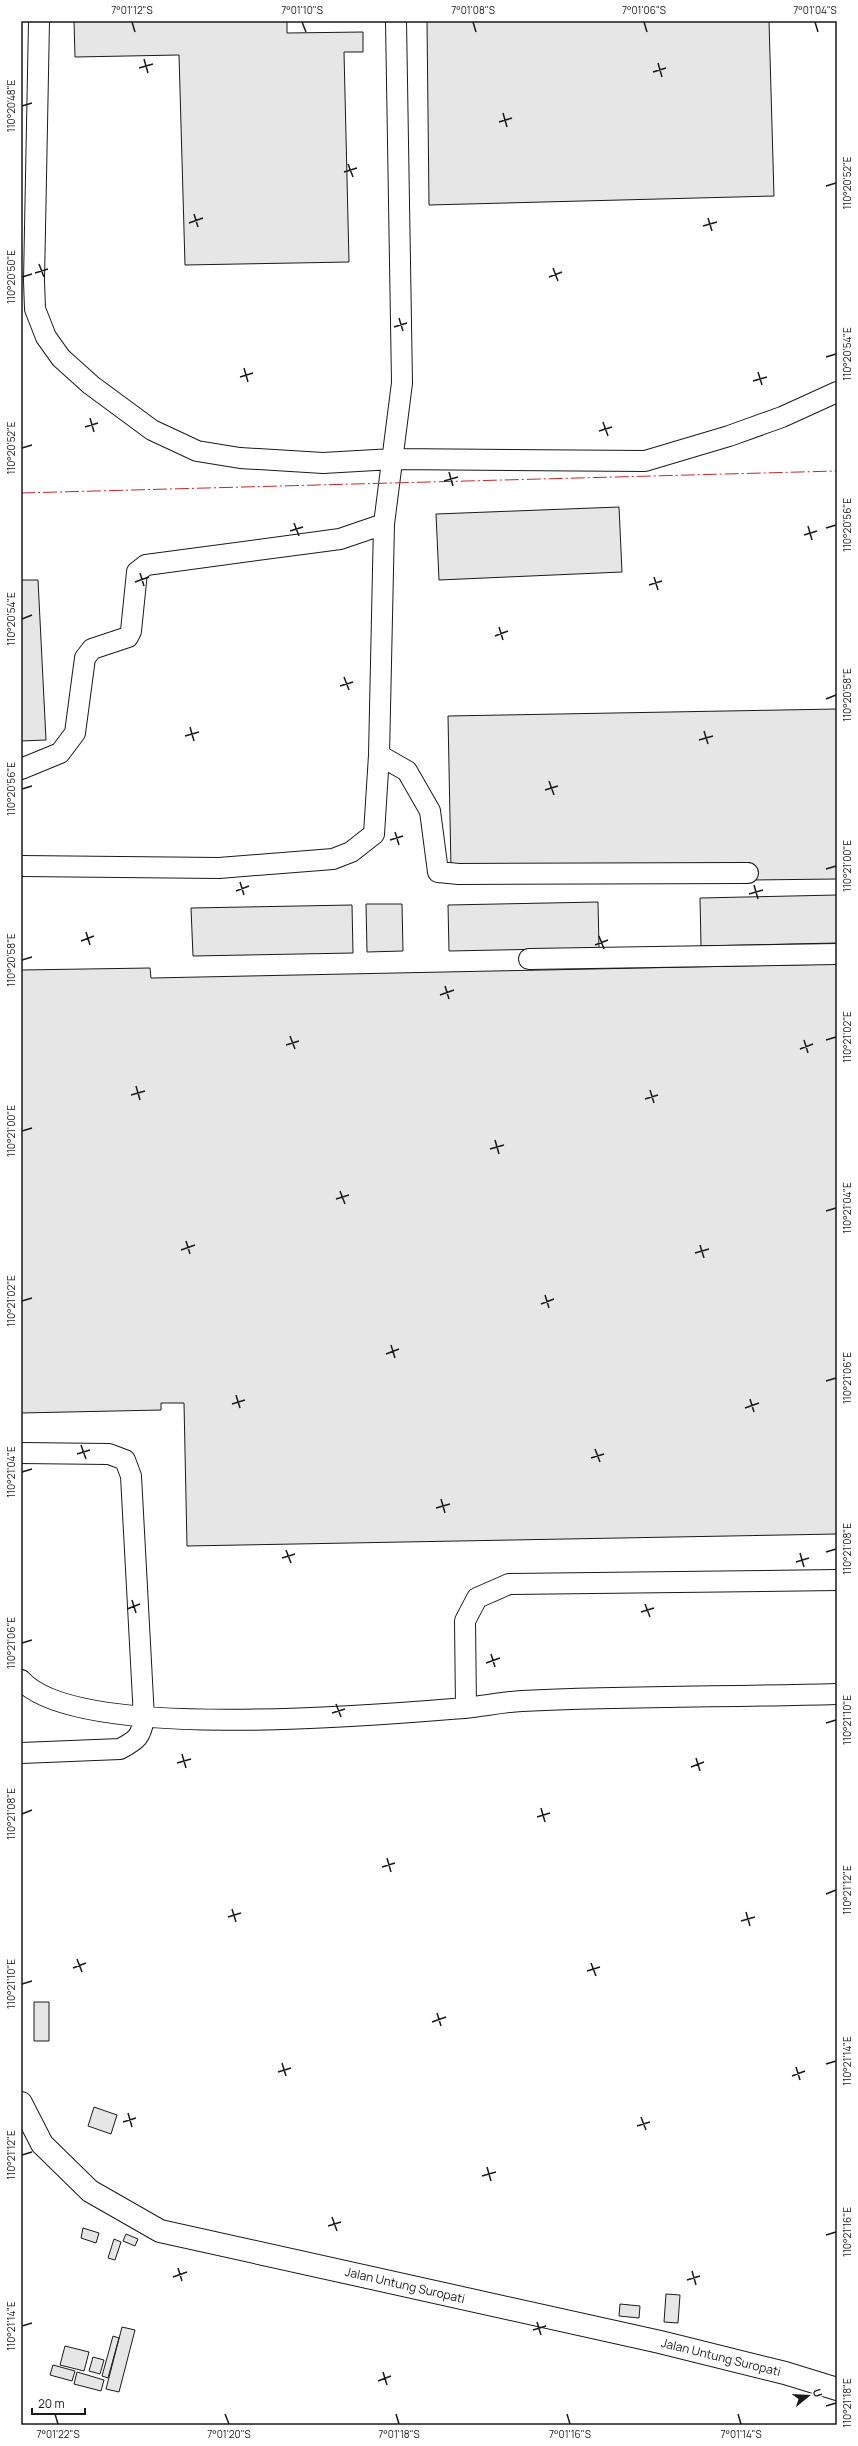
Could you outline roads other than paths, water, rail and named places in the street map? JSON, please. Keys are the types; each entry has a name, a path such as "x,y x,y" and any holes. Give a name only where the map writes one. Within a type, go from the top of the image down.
{"main road":[{"name":"Jalan Untung Suropati","path":"21,2103 42,2144 90,2191 160,2231 660,2342 785,2373 837,2389"}],"lane":[{"path":"39,21 35,302 46,337 61,358 91,385 152,430 197,451 240,458 323,463 393,459 645,461 729,436 774,420 837,392"},
{"path":"21,866 220,868 333,860 351,852 374,834 378,756 384,524 402,383 396,21"},
{"path":"21,769 60,753 75,733 85,658 92,649 128,637 131,630 138,572 146,565 340,539 384,524"},
{"path":"378,756 407,771 430,811 438,872 459,874 748,873"},
{"path":"529,959 837,954"},
{"path":"21,1453 109,1454 125,1460 131,1476 144,1718 142,1733 132,1742 120,1749 21,1753"},
{"path":"466,1708 465,1621 477,1598 509,1584 837,1580"},
{"path":"21,1680 60,1704 144,1718 309,1719 466,1708 520,1701 837,1694"}]}
